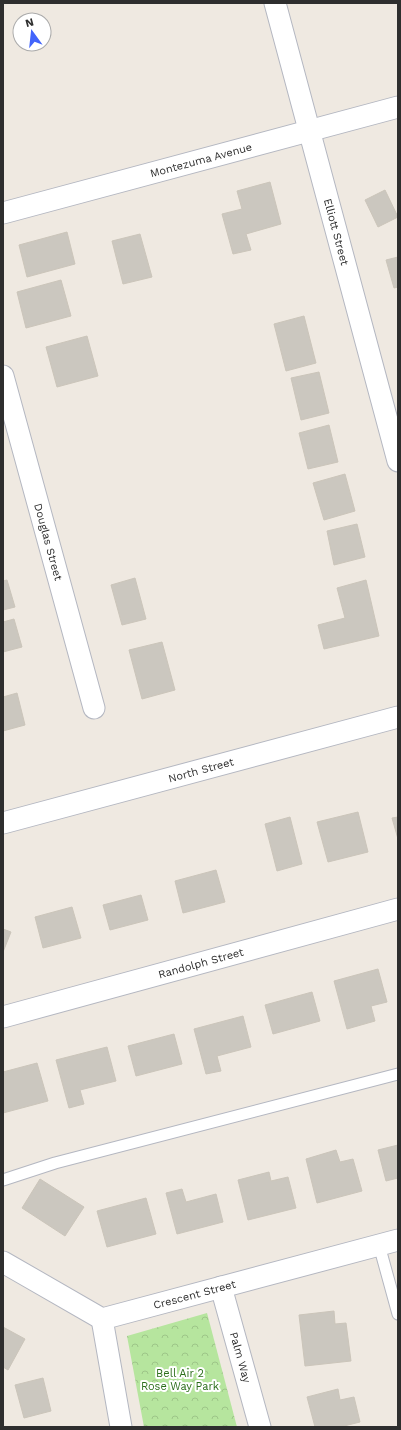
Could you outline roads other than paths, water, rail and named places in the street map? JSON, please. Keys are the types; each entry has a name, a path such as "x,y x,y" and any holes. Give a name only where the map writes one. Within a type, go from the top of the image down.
{"street":[{"name":"Elliott Street","path":"274,3 310,131 398,461"},
{"name":"Montezuma Avenue","path":"3,212 398,107"},
{"name":"Douglas Street","path":"3,376 94,708"},
{"name":"North Street","path":"3,823 398,717"},
{"name":"Randolph Street","path":"3,1017 398,909"},
{"name":"Crescent Street","path":"102,1319 388,1243"},
{"path":"3,1262 102,1319 121,1427"},
{"name":"Palm Way","path":"221,1287 260,1427"}],"lane":[{"path":"3,1180 55,1163 398,1074"},
{"path":"388,1243 398,1314"}],"park label":[{"name":"Bell Air 2 Rose Way Park","path":"180,1379"}]}
